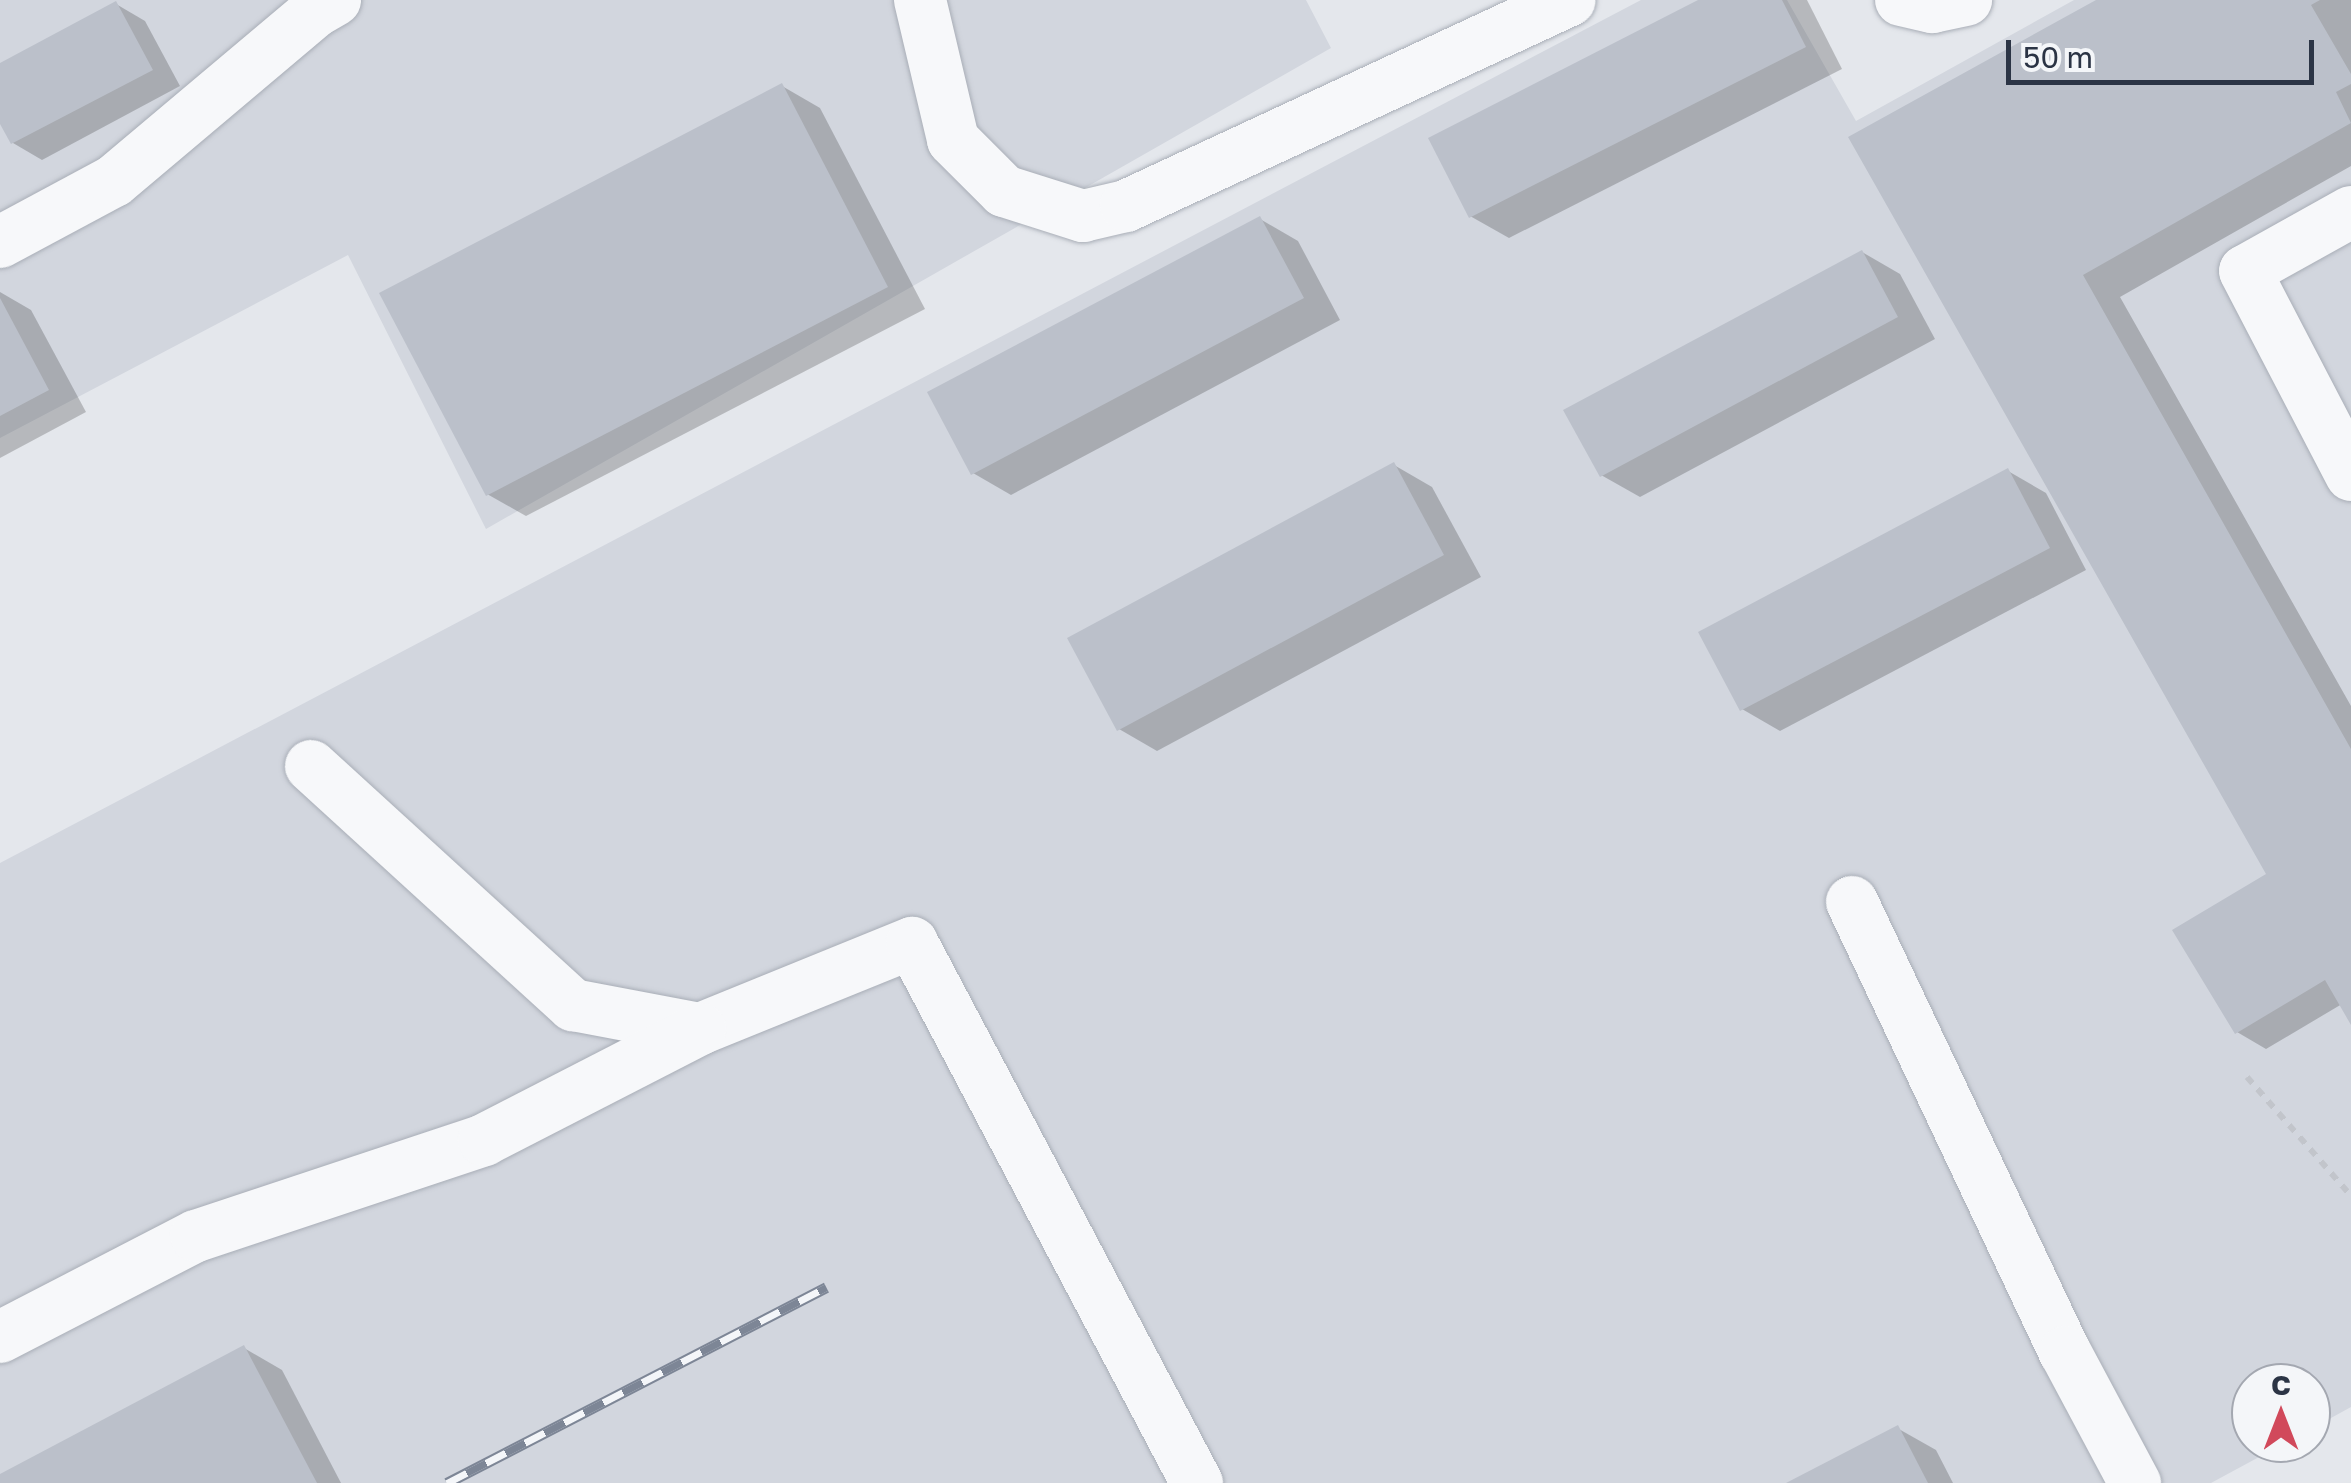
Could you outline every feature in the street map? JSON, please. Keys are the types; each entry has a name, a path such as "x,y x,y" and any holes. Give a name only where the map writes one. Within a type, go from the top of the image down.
{"lane":[{"path":"0,242 114,181 316,11 335,0"},
{"path":"920,0 953,140 1004,191 1083,216 1126,206 1568,0"},
{"path":"1901,0 1932,7 1966,0"},
{"path":"2351,212 2245,272 2351,475"},
{"path":"311,766 573,1005 700,1028"},
{"path":"1852,902 2066,1352 2135,1483"},
{"path":"0,1337 196,1236 484,1140 700,1028 912,944 1197,1483"}],"path":[{"path":"2247,1077 2351,1196"}],"shaded area":[{"path":"0,0 1306,0 1331,48 486,529 348,255 0,438"},
{"path":"1641,0 1787,0 1856,121 2074,0 2351,0 2351,1407 2331,1418 2331,1363 2231,1363 2231,1463 2248,1463 2211,1483 0,1483 0,863"}],"building":[{"path":"1698,0 1782,0 1806,47 1469,218 1428,138"},
{"path":"2096,0 2320,0 2311,5 2351,74 2351,84 2336,92 2351,123 2083,275 2351,749 2351,1025 2325,980 2235,1034 2172,930 2266,874 1848,137"},
{"path":"116,1 153,70 11,144 0,124 0,63"},
{"path":"782,83 888,287 486,496 379,293"},
{"path":"1260,216 1304,298 971,475 927,392"},
{"path":"1862,250 1898,317 1600,477 1563,410"},
{"path":"0,298 49,390 0,416"},
{"path":"1394,462 1444,555 1117,731 1067,638"},
{"path":"2008,468 2050,548 1740,711 1698,632"},
{"path":"244,1345 317,1483 0,1483 0,1474"},
{"path":"1898,1425 1928,1483 1786,1483"}],"railway":[{"path":"447,1483 826,1287"}]}
